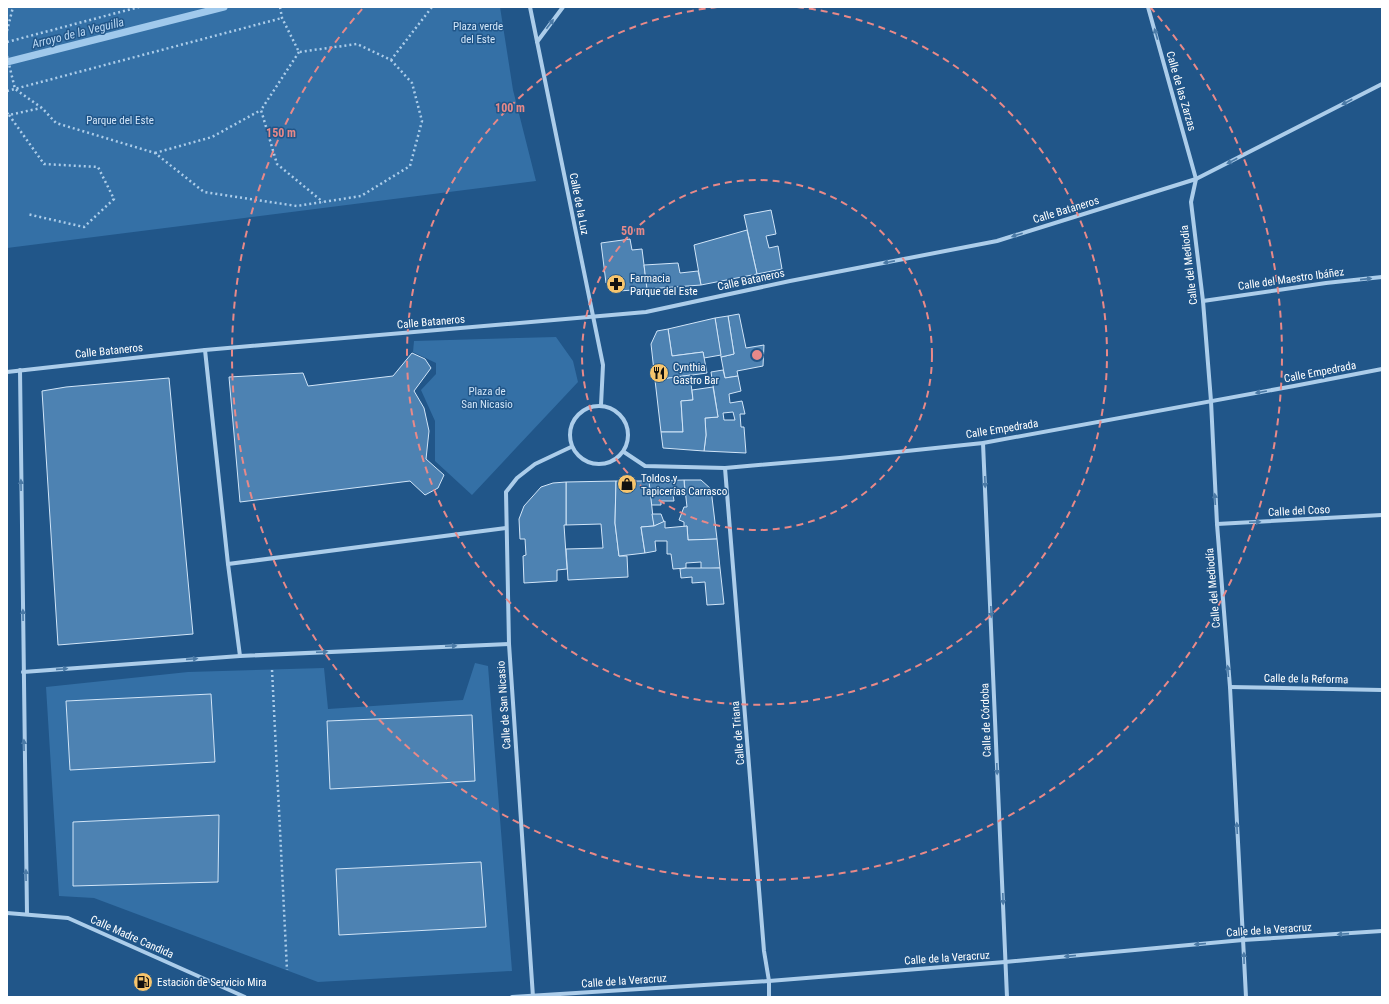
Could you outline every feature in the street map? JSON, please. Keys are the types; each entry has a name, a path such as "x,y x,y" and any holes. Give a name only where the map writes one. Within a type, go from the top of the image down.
{"street":[{"name":"Calle de la Luz","path":"530,7 603,366 601,405"},
{"path":"537,42 563,7"},
{"name":"Calle de las Zarzas","path":"1148,7 1196,179"},
{"name":"Calle Bataneros","path":"7,372 205,350 593,318 646,312 790,281 997,242 1196,179 1382,84"},
{"name":"Calle del Mediodía","path":"1196,179 1191,202 1203,301 1211,401 1216,524 1230,687 1246,997"},
{"name":"Calle del Maestro Ibáñez","path":"1203,301 1326,283 1382,277"},
{"path":"205,350 228,564 240,656"},
{"name":"Calle Empedrada","path":"624,452 645,466 725,468 983,443 1382,369"},
{"path":"20,370 27,914"},
{"path":"601,405 616,410 626,422 629,437 624,452 612,462 596,465 581,460 571,447 569,432 574,418 586,408 601,405"},
{"name":"Calle de Córdoba","path":"983,443 1007,997"},
{"name":"Calle de San Nicasio","path":"532,997 509,644 506,492 517,478 535,464 571,447"},
{"name":"Calle de Triana","path":"725,468 764,943 769,981 769,997"},
{"name":"Calle del Coso","path":"1216,524 1382,515"},
{"path":"228,564 506,528"},
{"path":"23,672 240,656 509,644"},
{"name":"Calle de la Reforma","path":"1230,687 1382,690"},
{"name":"Calle Madre Candida","path":"7,913 68,918 245,997"},
{"name":"Calle de la Veracruz","path":"512,997 532,997 769,981 1005,962 1243,940 1382,931"}],"path":[{"path":"7,31 13,7"},
{"path":"7,42 139,7"},
{"path":"280,7 282,18 299,52"},
{"path":"391,60 432,7"},
{"path":"7,91 282,18"},
{"path":"7,56 15,89 42,108 56,123 155,152 204,192 297,206 361,196 410,166 422,121 412,83 391,60 357,44 299,52 261,110 212,137 155,152"},
{"path":"27,214 84,227 114,199 98,167 44,164 8,114 42,108"},
{"path":"261,110 276,164 322,202"},
{"path":"272,670 287,970"}],"green space":[{"name":"Parque del Este","path":"7,7 500,7 513,90 536,181 7,248"},
{"name":"Plaza de San Nicasio","path":"556,337 573,361 578,382 472,495 435,461 435,421 421,390 436,374 436,363 413,352 414,341"},
{"path":"475,663 488,666 512,971 318,982 94,898 59,896 46,687 188,672 324,668 328,709 463,700","holes":["211,694 215,762 70,770 66,701","472,715 475,781 330,789 327,721","219,815 218,882 74,886 73,822","480,862 485,927 339,935 336,869"]}],"building":[{"path":"771,210 776,234 766,236 769,248 778,246 782,269 757,274 744,215"},
{"path":"747,230 757,274 701,285 694,245"},
{"path":"630,239 632,250 642,249 647,289 619,291 606,283 601,243"},
{"path":"678,263 680,273 698,271 701,285 647,289 644,265"},
{"path":"739,314 746,348 764,345 763,366 737,371 738,376 725,378 721,357 734,354 728,316"},
{"path":"728,316 734,354 721,357 715,318"},
{"path":"715,318 721,355 704,358 703,352 672,356 668,329"},
{"path":"668,329 672,356 703,352 707,373 655,380 651,344 657,331"},
{"path":"412,353 425,359 431,368 414,391 424,408 429,431 426,459 444,475 438,488 425,495 410,481 240,502 229,377 303,373 308,386 393,376"},
{"path":"723,370 725,378 738,376 741,391 729,394 730,403 742,401 745,414 740,414 741,427 744,427 746,453 704,451 706,435 705,418 718,417 711,372","holes":["733,412 735,420 724,420 723,413"]},
{"path":"690,375 693,400 681,401 683,432 661,432 655,380"},
{"path":"169,378 193,634 58,645 42,391 66,387"},
{"path":"713,387 718,417 705,418 706,435 704,451 663,448 661,432 683,432 681,401 693,400 692,390"},
{"path":"684,480 701,480 711,489 717,539 688,540 687,526 684,527 684,522 679,520 684,507 687,507"},
{"path":"684,480 685,494 673,494 674,501 661,501 661,505 651,505 649,481"},
{"path":"616,481 615,523 619,556 627,556 628,577 568,580 566,549 603,548 601,524 566,525 566,482"},
{"path":"616,481 649,481 654,526 641,527 645,553 619,556 615,523"},
{"path":"566,482 566,525 564,525 567,569 557,570 557,581 524,583 523,556 526,555 525,539 520,539 519,519 524,506 541,487 553,483"},
{"path":"652,514 661,514 664,522 654,526"},
{"path":"665,521 665,528 687,526 688,540 717,539 720,568 701,569 701,562 686,563 686,568 673,569 671,554 667,554 667,541 655,541 656,551 645,553 641,527 654,526"},
{"path":"720,568 724,604 707,605 705,582 692,583 692,577 681,578 680,569"},
{"path":"211,694 215,762 70,770 66,701"},
{"path":"472,715 475,781 330,789 327,721"},
{"path":"219,815 218,882 73,886 73,822"},
{"path":"481,862 486,927 339,935 336,869"}],"waterway":[{"name":"Arroyo de la Veguilla","path":"7,62 224,7"}],"place":[{"name":"Farmacia Parque del Este","path":"616,284"},
{"name":"Cynthia Gastro Bar","path":"659,373"},
{"name":"Toldos y Tapicerías Carrasco","path":"627,484"},
{"name":"Estación de Servicio Mira","path":"143,982"}],"park label":[{"name":"Plaza verde del Este","path":"478,32"}]}
